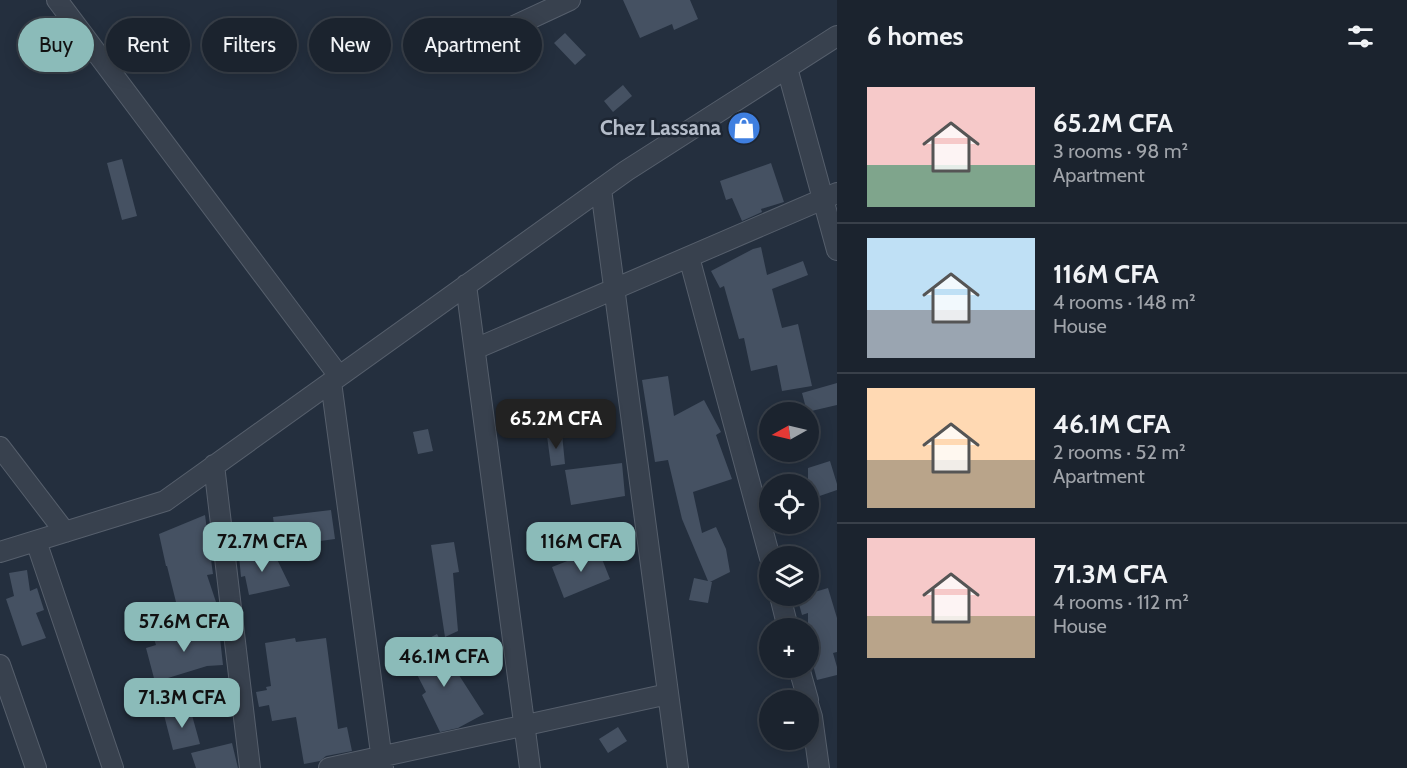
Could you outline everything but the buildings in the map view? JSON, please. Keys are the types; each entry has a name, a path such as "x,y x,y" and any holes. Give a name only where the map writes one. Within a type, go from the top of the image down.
{"street":[{"path":"57,0 335,379 382,762"},
{"path":"531,18 570,0"},
{"path":"0,552 165,501 601,189 837,36"},
{"path":"787,68 830,196 837,250"},
{"path":"601,189 678,768"},
{"path":"475,349 830,196"},
{"path":"689,257 767,546"},
{"path":"466,285 530,768"},
{"path":"0,447 65,532"},
{"path":"214,465 250,768"},
{"path":"36,541 113,768"},
{"path":"0,665 36,768"},
{"path":"329,768 382,762 524,725 668,694"},
{"path":"817,750 819,768"}],"place":[{"name":"Chez Lassana","path":"744,128"}]}
